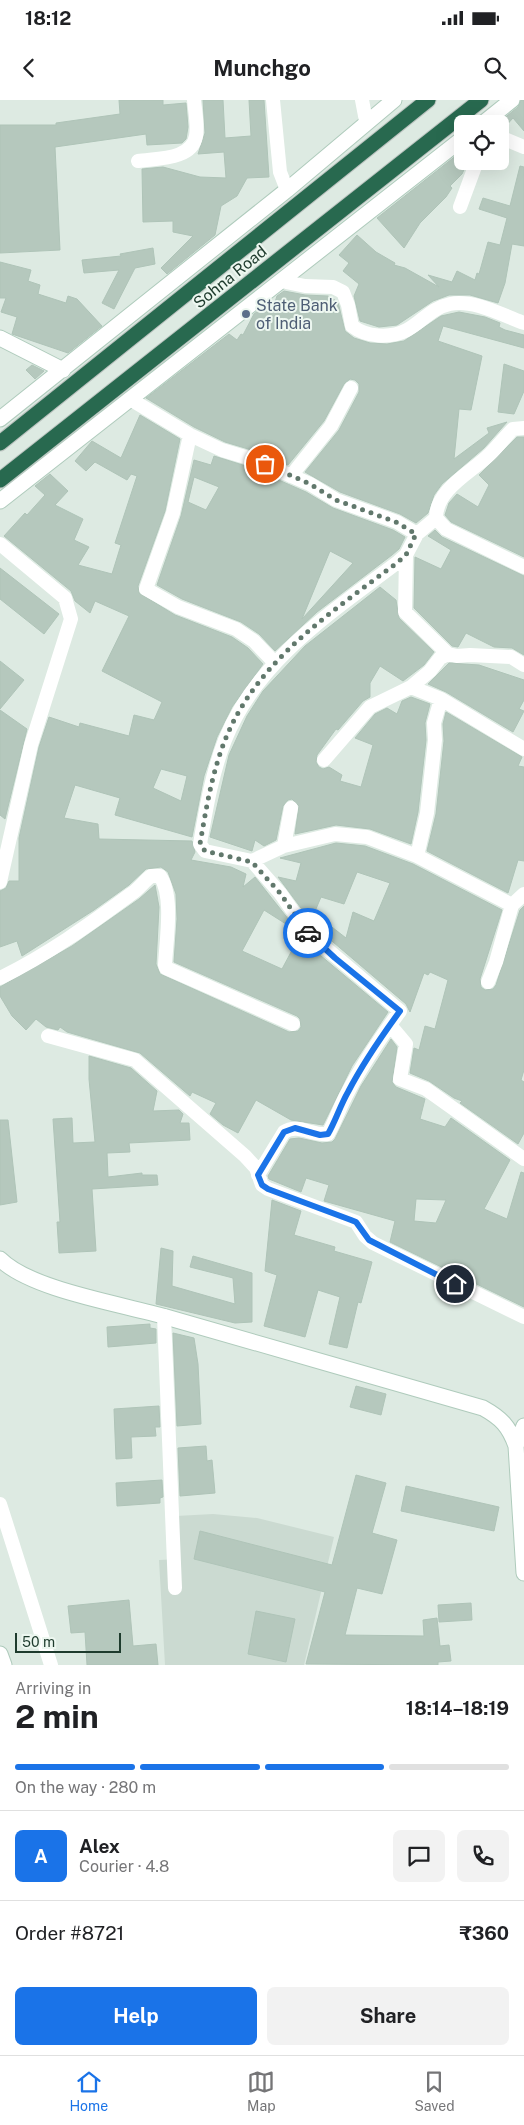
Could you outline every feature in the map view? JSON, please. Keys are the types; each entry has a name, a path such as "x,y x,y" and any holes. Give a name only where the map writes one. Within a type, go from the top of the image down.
{"highway":[{"name":"Sohna Road","path":"0,443 428,100"},
{"name":"Sohna Road","path":"0,480 481,100"}],"main road":[{"path":"0,419 287,190 366,121 394,100"},
{"path":"493,115 512,100"},
{"path":"0,501 454,145"},
{"path":"0,338 63,370"},
{"path":"0,1259 7,1266 41,1284 164,1316 483,1408 500,1417 510,1429 516,1446 524,1573"},
{"path":"516,1446 524,1426"},
{"path":"0,1654 4,1665"}],"street":[{"path":"138,161 178,155 190,148 196,136 194,100"},
{"path":"273,100 280,172 287,190"},
{"path":"362,100 366,121"},
{"path":"509,140 524,146"},
{"path":"460,207 474,170"},
{"path":"281,281 305,286 333,287 343,292 348,305 348,316 352,326 365,334 384,336 406,330 424,316 451,304 491,310 524,323"},
{"path":"291,476 331,426 350,388"},
{"path":"130,399 190,435 222,450 252,459 310,484 336,500 396,522 416,534"},
{"path":"524,428 513,429 489,455 452,484 436,511 436,518 446,529 524,568"},
{"path":"190,435 173,513 146,589 178,607 236,630 254,641 275,663"},
{"path":"436,518 416,534 406,555 405,612 448,654 457,656 511,657 524,665"},
{"path":"0,544 65,598 71,619 31,745 0,882"},
{"path":"258,1175 284,1132 289,1129 295,1128 320,1135 328,1134 336,1122 347,1094 374,1047 400,1011 335,958 309,934 280,893 252,862 205,851 200,844 211,787 226,738 241,707 275,663 308,630 406,555"},
{"path":"324,760 370,707 411,687 430,671 440,658 448,654"},
{"path":"411,687 441,699 524,749"},
{"path":"417,856 427,813 435,740 434,723 441,699"},
{"path":"284,846 291,808"},
{"path":"252,862 284,846 335,834 367,837 417,856 512,905"},
{"path":"0,978 28,964 82,931 138,890 151,876 160,876 164,882 168,920 164,965 166,968 292,1024"},
{"path":"488,982 496,962 512,905 524,894"},
{"path":"390,1025 406,1044 400,1079 426,1089 524,1159"},
{"path":"48,1036 135,1060 245,1156 254,1165 262,1185 268,1189 351,1220 373,1243 524,1317"},
{"path":"164,1316 175,1588"},
{"path":"0,1504 52,1665"}],"shaded area":[{"path":"213,1514 257,1518 334,1537 304,1665 165,1665 159,1560 179,1559 176,1516"}],"building":[{"path":"119,100 163,100 163,105 186,103 188,127 186,139 182,143 147,145 146,134 55,147 60,250 0,253 0,125 56,125 56,123 120,114"},
{"path":"203,100 223,100 225,138 251,136 249,100 264,100 269,177 247,178 237,196 221,206 215,235 167,274 161,268 193,236 173,232 173,221 143,222 142,169 163,167 200,177 226,178 224,152 198,154 205,133"},
{"path":"521,100 524,100 524,131 513,118 509,122 508,115 518,107"},
{"path":"454,157 454,170 464,170 450,186 452,188 446,197 420,223 404,248 377,218"},
{"path":"520,166 524,167 524,246 512,244 505,283 498,303 470,295 449,295 433,301 397,325 379,327 360,321 354,296 359,284 343,271 349,263 339,255 357,235 376,252 395,263 394,265 405,268 439,287 428,275 452,282 457,271 475,280 477,273 479,274 488,242 500,245 507,218 479,209 483,198 510,206"},
{"path":"153,248 155,264 135,268 114,309 102,303 119,270 84,273 82,260 121,256 120,254"},
{"path":"0,262 31,270 28,281 40,285 38,294 66,303 68,296 77,299 102,326 68,353 12,334 17,317 1,312 6,298 0,298"},
{"path":"284,291 305,295 328,296 338,302 345,331 354,338 370,343 387,344 404,341 441,316 459,312 485,317 500,323 499,327 505,330 524,335 524,348 443,326 438,341 482,356 471,410 459,409 454,459 489,433 487,428 507,422 484,448 442,484 434,495 428,513 416,523 400,514 340,492 305,472 339,430 359,392 359,384 355,380 350,379 344,384 324,421 288,465 255,451 225,442 194,427 146,398 229,334 237,340 241,334 243,335 254,314 271,301 275,302 277,296"},
{"path":"504,364 524,371 524,391 514,414 498,412"},
{"path":"32,365 44,371 35,379 26,370"},
{"path":"140,415 180,439 165,511 138,586 139,593 175,615 232,637 248,648 263,664 232,707 217,737 204,776 192,837 115,815 120,798 75,785 64,818 98,824 99,839 192,841 195,852 191,860 231,867 246,874 243,887 255,877 289,920 286,924 264,910 242,951 282,969 298,939 302,940 388,1012 352,1066 323,1125 291,1120 256,1100 238,1133 223,1125 210,1114 216,1103 192,1092 190,1096 140,1053 67,1032 60,1027 58,1030 46,1027 36,1019 26,1030 12,1016 0,996 0,987 72,946 139,899 155,885 159,907 156,964 160,974 289,1032 298,1031 301,1027 300,1019 297,1016 174,962 177,919 176,894 168,872 161,867 146,869 129,885 94,910 22,956 17,941 0,947 0,891 6,888 9,881 19,881 19,838 39,747 49,717 79,727 80,723 129,736 134,715 154,720 162,702 102,671 129,616 95,601 90,613 75,601 71,591 4,536 45,495 35,486 50,474 68,491 55,505 83,519 74,540 89,547 78,565 112,574 121,545 115,543 137,476 131,474 127,480 95,462 86,471 75,461 92,441 121,458","holes":["161,769 187,776 181,801 153,788"]},
{"path":"517,437 524,437 524,557 451,522 445,515 449,503 457,494 478,507 489,485 479,475"},
{"path":"214,456 249,467 306,492 333,508 393,530 405,537 399,549 317,612 275,651 259,634 241,622 182,599 157,585 181,516 194,460 211,465","holes":["194,477 219,487 206,510 188,502","330,551 353,563 302,619"]},
{"path":"435,530 442,537 524,576 524,655 512,648 494,647 466,633 458,647 452,646 414,608 415,557 441,569 451,550 428,536"},
{"path":"0,568 59,614 44,634 0,599"},
{"path":"380,587 396,600 399,618 434,652 424,665 403,681 380,666 370,683 370,697 363,701 338,730 336,729 317,755 316,762 323,769 329,767 342,775 340,781 361,787 373,745 355,738 375,714 387,708 397,714 402,701 411,697 430,704 425,723 426,740 418,812 411,844 370,829 336,825 295,834 299,806 292,799 288,800 283,806 276,840 264,846 255,840 252,851 210,837 229,755 247,716 263,691 305,646"},
{"path":"0,661 24,680 0,709"},
{"path":"449,663 479,665 524,680 524,700 519,709 524,711 513,732 446,692 428,684"},
{"path":"0,710 27,729 5,819 0,815"},
{"path":"446,712 522,757 518,766 524,767 524,861 518,860 508,893 427,851 436,814 444,741 443,724"},
{"path":"336,843 365,846 413,864 502,910 480,979 481,987 485,990 493,989 496,985 520,910 524,906 524,1070 521,1080 524,1082 524,1133 518,1144 460,1103 462,1101 454,1098 429,1081 410,1073 414,1048 419,1050 425,1026 435,1029 448,980 430,972 428,975 424,973 410,1012 406,1004 313,925 319,917 346,938 353,912 374,921 390,883 357,872 344,904 321,897 313,916 304,912 278,877 296,881 301,863 280,858"},
{"path":"391,1039 397,1047 392,1082 396,1087 425,1099 420,1119 445,1127 451,1118 510,1160 484,1209 507,1219 521,1172 524,1173 524,1307 390,1242 395,1221 324,1201 329,1185 306,1178 301,1192 269,1179 268,1176 290,1139 299,1138 322,1143 332,1142 335,1139 361,1086","holes":["416,1199 446,1200 436,1223 414,1221"]},
{"path":"89,1056 131,1068 157,1091 153,1111 179,1110 183,1114 180,1123 189,1123 190,1140 129,1143 130,1152 107,1153 108,1177 142,1173 142,1175 157,1175 158,1185 92,1189 96,1251 59,1253 57,1222 60,1222 53,1119 72,1118 73,1143 95,1142 89,1079"},
{"path":"0,1120 8,1120 17,1202 0,1205"},
{"path":"272,1200 301,1211 294,1235 335,1247 334,1251 372,1262 361,1303 358,1302 347,1348 329,1344 340,1297 318,1290 305,1337 264,1326 277,1275 265,1271"},
{"path":"161,1248 173,1251 172,1286 235,1304 233,1278 190,1267 193,1256 252,1273 252,1322 235,1323 156,1304"},
{"path":"150,1324 150,1328 156,1329 156,1343 108,1347 107,1327"},
{"path":"173,1333 194,1338 198,1364 201,1424 177,1426"},
{"path":"356,1386 386,1394 381,1415 350,1407"},
{"path":"159,1406 160,1427 155,1427 156,1436 131,1437 132,1458 116,1459 114,1409"},
{"path":"206,1446 207,1461 212,1460 215,1493 180,1496 178,1448"},
{"path":"356,1475 386,1483 372,1533 397,1540 382,1594 357,1588 345,1635 424,1636 423,1620 437,1618 440,1646 449,1645 451,1661 438,1662 438,1665 306,1664 325,1592 194,1559 200,1531 332,1565"},
{"path":"162,1480 163,1497 160,1498 160,1503 117,1506 116,1483"},
{"path":"406,1486 499,1507 494,1531 401,1511"},
{"path":"129,1600 133,1646 156,1644 158,1665 87,1665 85,1632 71,1633 68,1606"},
{"path":"471,1603 472,1620 439,1622 438,1605"},
{"path":"256,1611 295,1619 286,1662 248,1654"}],"way so far":[{"path":"265,464 310,484 336,500 396,522 416,534 406,555 308,630 284,652 241,707 219,757 200,844 205,851 252,862 280,893 308,933"}],"place":[{"name":"State Bank of India","path":"246,314"}],"route":[{"path":"308,933 335,958 400,1011 374,1047 347,1094 336,1122 328,1134 320,1135 295,1128 284,1132 258,1175 259,1180 262,1185 276,1193 356,1222 369,1240 455,1284"}]}
